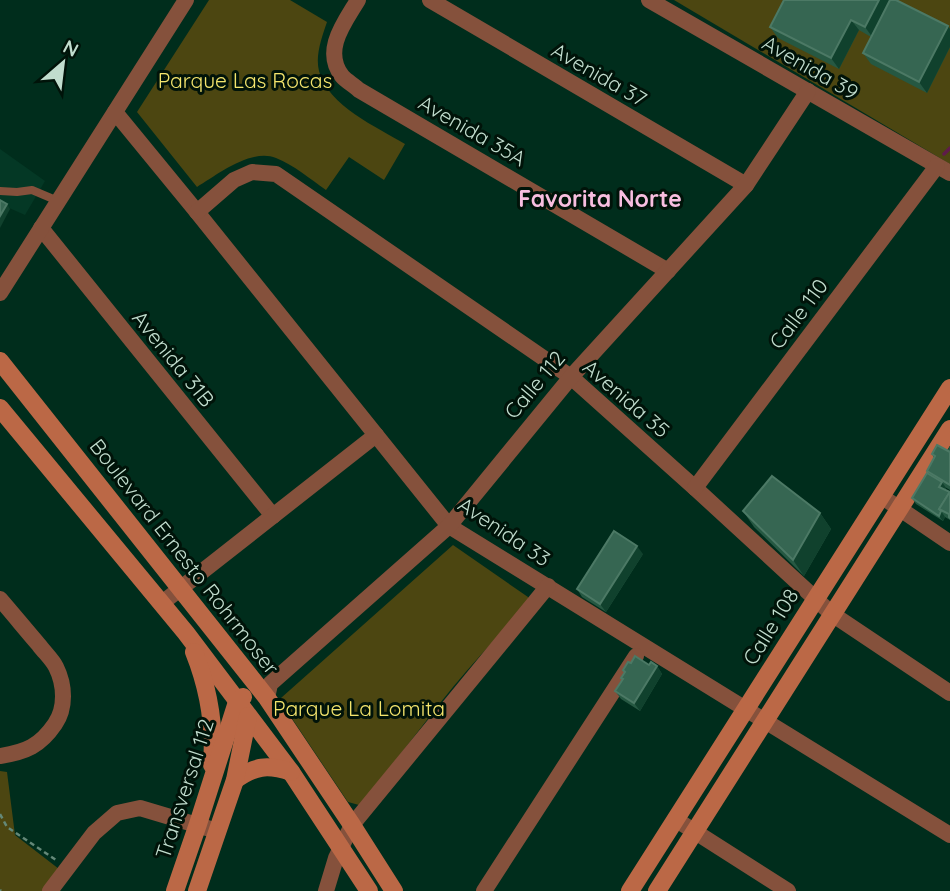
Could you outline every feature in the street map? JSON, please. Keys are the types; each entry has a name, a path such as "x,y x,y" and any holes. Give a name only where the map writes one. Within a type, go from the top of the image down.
{"street":[{"path":"0,293 5,275 41,228 186,0"},
{"name":"Avenida 35A","path":"358,0 340,29 334,46 335,61 342,75 359,90 668,271"},
{"name":"Avenida 37","path":"430,0 746,185"},
{"name":"Avenida 39","path":"649,0 944,169"},
{"name":"Calle 112","path":"243,709 449,526 571,377 746,185 808,91"},
{"name":"Avenida 33","path":"115,112 449,526 950,835"},
{"name":"Calle 110","path":"695,488 944,169"},
{"name":"Avenida 35","path":"197,212 234,180 252,172 276,174 571,377 832,614 950,693"},
{"name":"Avenida 31B","path":"41,228 273,516"},
{"name":"Boulevard Ernesto Rohrmoser","path":"0,361 180,590 265,689 394,891"},
{"name":"Calle 108","path":"630,891 950,388"},
{"path":"0,408 186,632 291,772 369,891"},
{"path":"657,891 950,429"},
{"path":"162,603 376,435"},
{"path":"881,496 950,543"},
{"path":"326,891 352,825 548,586"},
{"path":"0,599 55,665 63,699 59,718 47,736 35,747 0,756"},
{"path":"186,632 199,663 212,728 208,794"},
{"path":"484,891 643,645"},
{"name":"Transversal 112","path":"197,891 235,780 243,709"},
{"name":"Transversal 112","path":"175,891 208,794 243,709"},
{"path":"235,780 247,771 261,767 276,767 291,772"},
{"path":"50,891 93,833 117,813 140,808 217,831"},
{"path":"675,820 788,891"}],"lane":[{"path":"0,191 32,190 58,201"}],"path":[{"path":"0,814 6,827 67,868"},
{"path":"0,830 6,827"}],"shaded area":[{"path":"0,149 45,181 25,215 0,204"}],"green space":[{"name":"Parque Las Rocas","path":"209,0 290,0 327,22 318,59 324,83 343,105 405,144 384,180 349,157 326,190 289,164 266,156 235,164 197,187 137,112"},
{"path":"674,0 950,0 950,164"},
{"name":"Parque La Lomita","path":"453,545 528,597 529,603 453,687 359,805 348,802 283,705 281,698"},
{"path":"0,771 7,772 15,835 59,869 43,891 0,891"}],"building":[{"path":"784,0 879,0 865,27 851,20 831,58 770,27"},
{"path":"890,0 896,0 948,26 919,82 863,53"},
{"path":"0,200 7,204 0,216"},
{"path":"937,445 950,452 950,485 927,471"},
{"path":"927,473 942,482 939,487 950,492 939,509 939,516 912,498"},
{"path":"772,476 820,513 793,560 743,511"},
{"path":"949,493 950,518 949,514 939,509"},
{"path":"614,531 637,546 600,604 577,589"},
{"path":"635,656 649,665 651,662 657,666 634,703 615,691 623,679 623,670"}],"waterway":[{"path":"944,154 950,148"}],"district":[{"name":"Favorita Norte","path":"600,199"}]}
